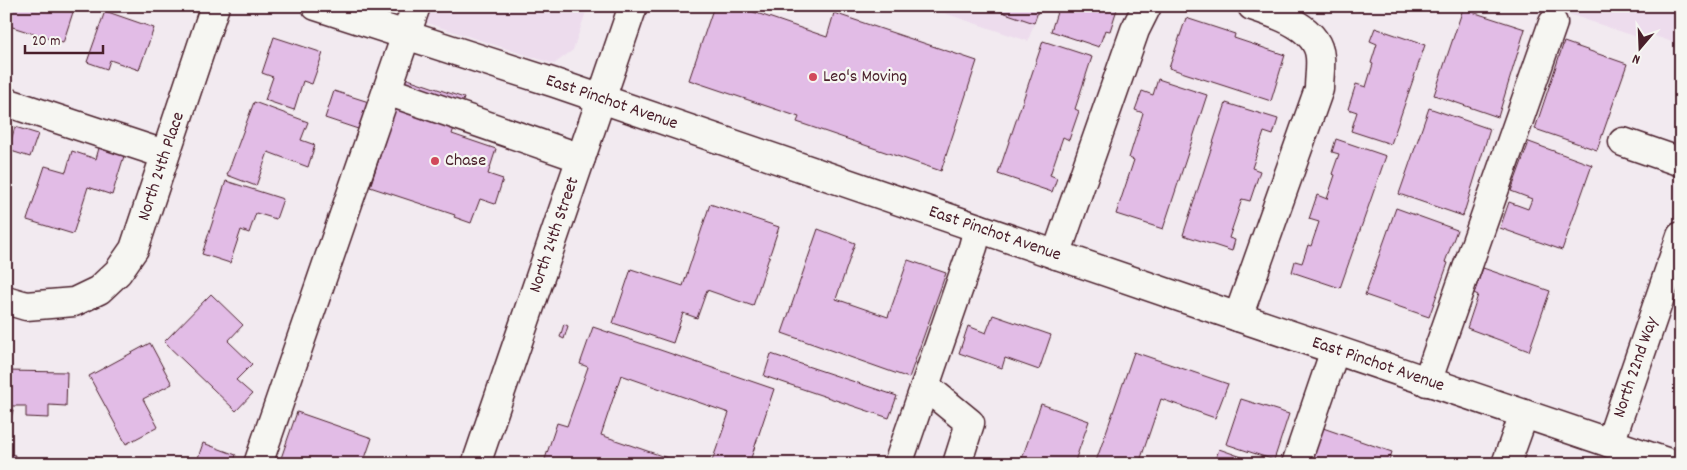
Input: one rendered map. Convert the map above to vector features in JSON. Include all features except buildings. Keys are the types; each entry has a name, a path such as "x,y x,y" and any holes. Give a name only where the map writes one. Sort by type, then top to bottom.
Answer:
{"street":[{"name":"North 24th Place","path":"6,300 26,306 74,302 99,290 118,272 134,249 164,154 215,6"},
{"name":"East Pinchot Avenue","path":"316,6 601,99 1238,318 1672,464"},
{"path":"258,464 416,6"},
{"name":"North 24th Street","path":"476,464 633,6"},
{"path":"1056,255 1135,30 1147,6"},
{"path":"1238,318 1318,89 1320,56 1313,37 1284,16 1252,6"},
{"path":"1428,382 1553,23"},
{"path":"387,91 580,158"},
{"path":"6,102 164,154"},
{"path":"1623,142 1681,162"},
{"path":"898,464 978,228"},
{"name":"North 22nd Way","path":"1610,443 1681,236"},
{"path":"1296,464 1335,350"},
{"path":"925,386 970,423 957,464"},
{"path":"1506,464 1524,414"}],"shaded area":[{"path":"422,6 588,6 573,50 554,64 417,20"},
{"path":"923,6 1040,6 1028,41"},
{"path":"1545,6 1681,6 1681,45 1649,34 1646,40"}],"place":[{"name":"Leo's Moving","path":"813,77"},
{"name":"Chase","path":"435,161"}]}
